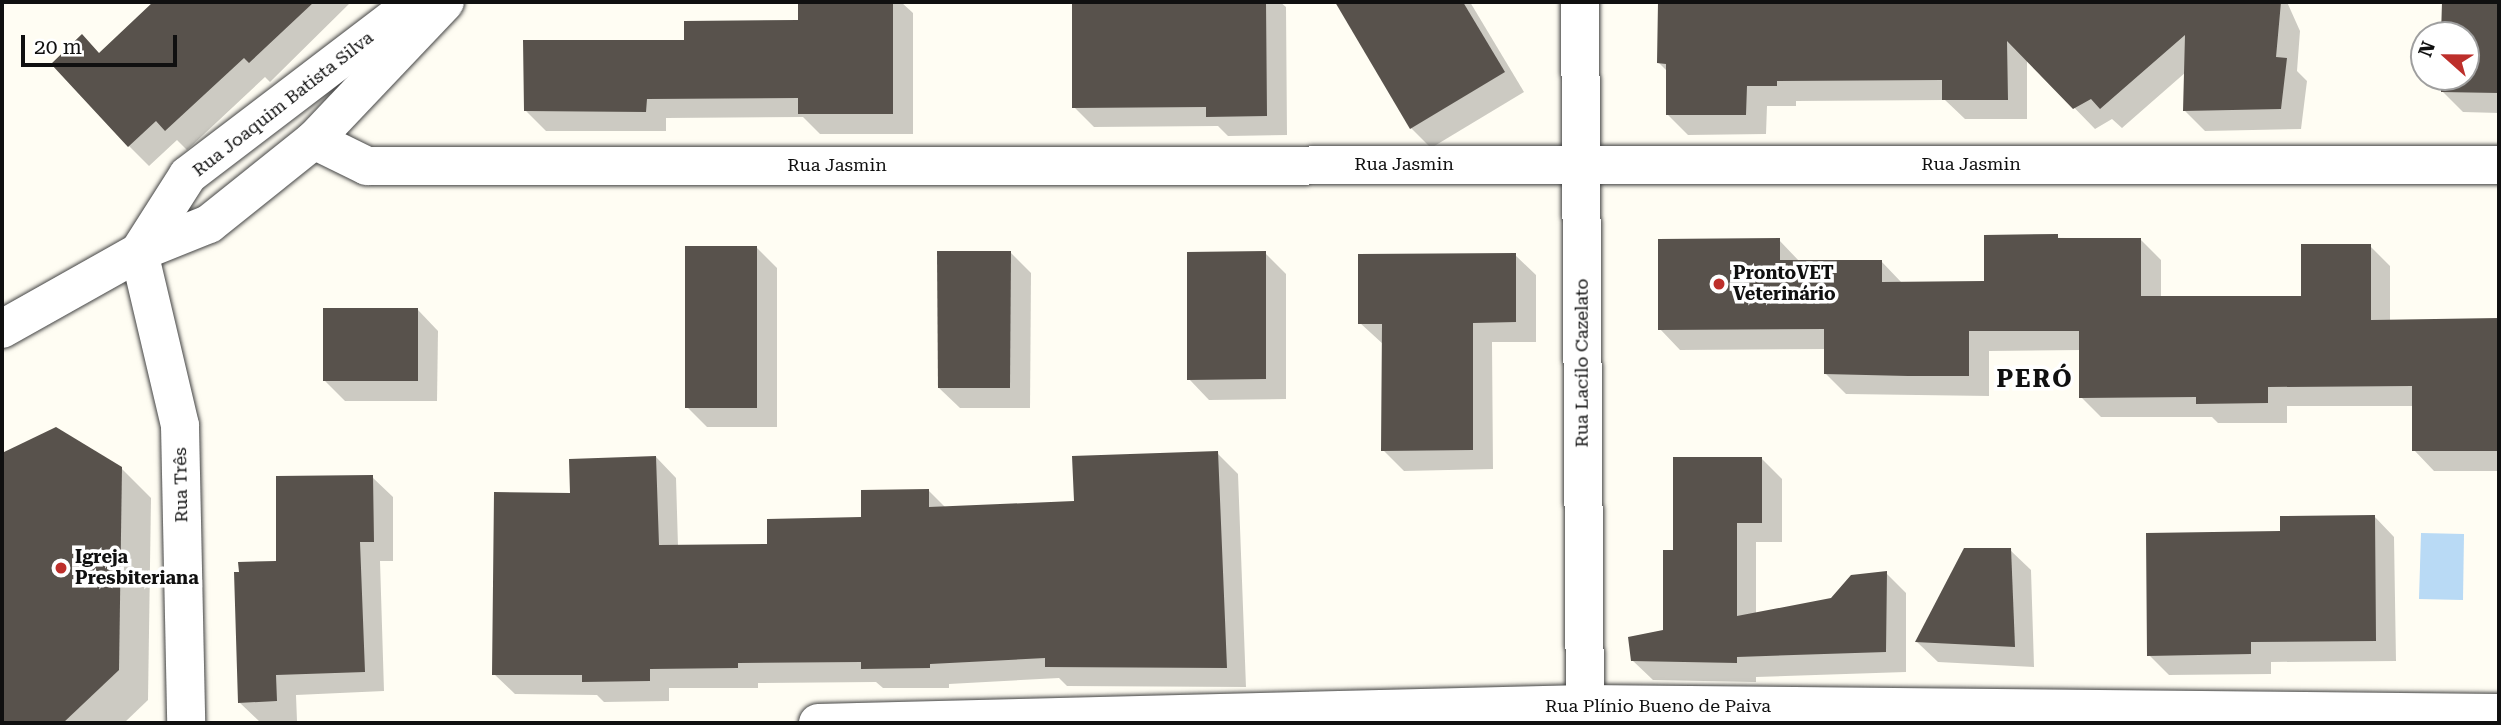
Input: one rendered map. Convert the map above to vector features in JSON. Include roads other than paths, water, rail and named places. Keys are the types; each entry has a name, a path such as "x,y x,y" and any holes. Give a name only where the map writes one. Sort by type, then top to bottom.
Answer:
{"street":[{"name":"Rua Joaquim Batista Silva","path":"139,252 188,175 415,2"},
{"name":"Rua Joaquim Batista Silva","path":"2,329 139,252 209,224 314,139 445,2"},
{"name":"Rua Lacílo Cazelato","path":"1580,2 1585,714"},
{"name":"Rua Jasmin","path":"314,139 368,166 2499,165"},
{"name":"Rua Três","path":"139,252 180,426 186,723"},
{"name":"Rua Plínio Bueno de Paiva","path":"818,723 1585,714 2499,713"}],"water":[{"path":"2421,533 2464,534 2463,600 2419,599"}],"place":[{"name":"ProntoVET Veterinário","path":"1719,284"},
{"name":"Igreja Presbiteriana","path":"61,568"}],"district":[{"name":"PERÓ","path":"2035,380"}]}
